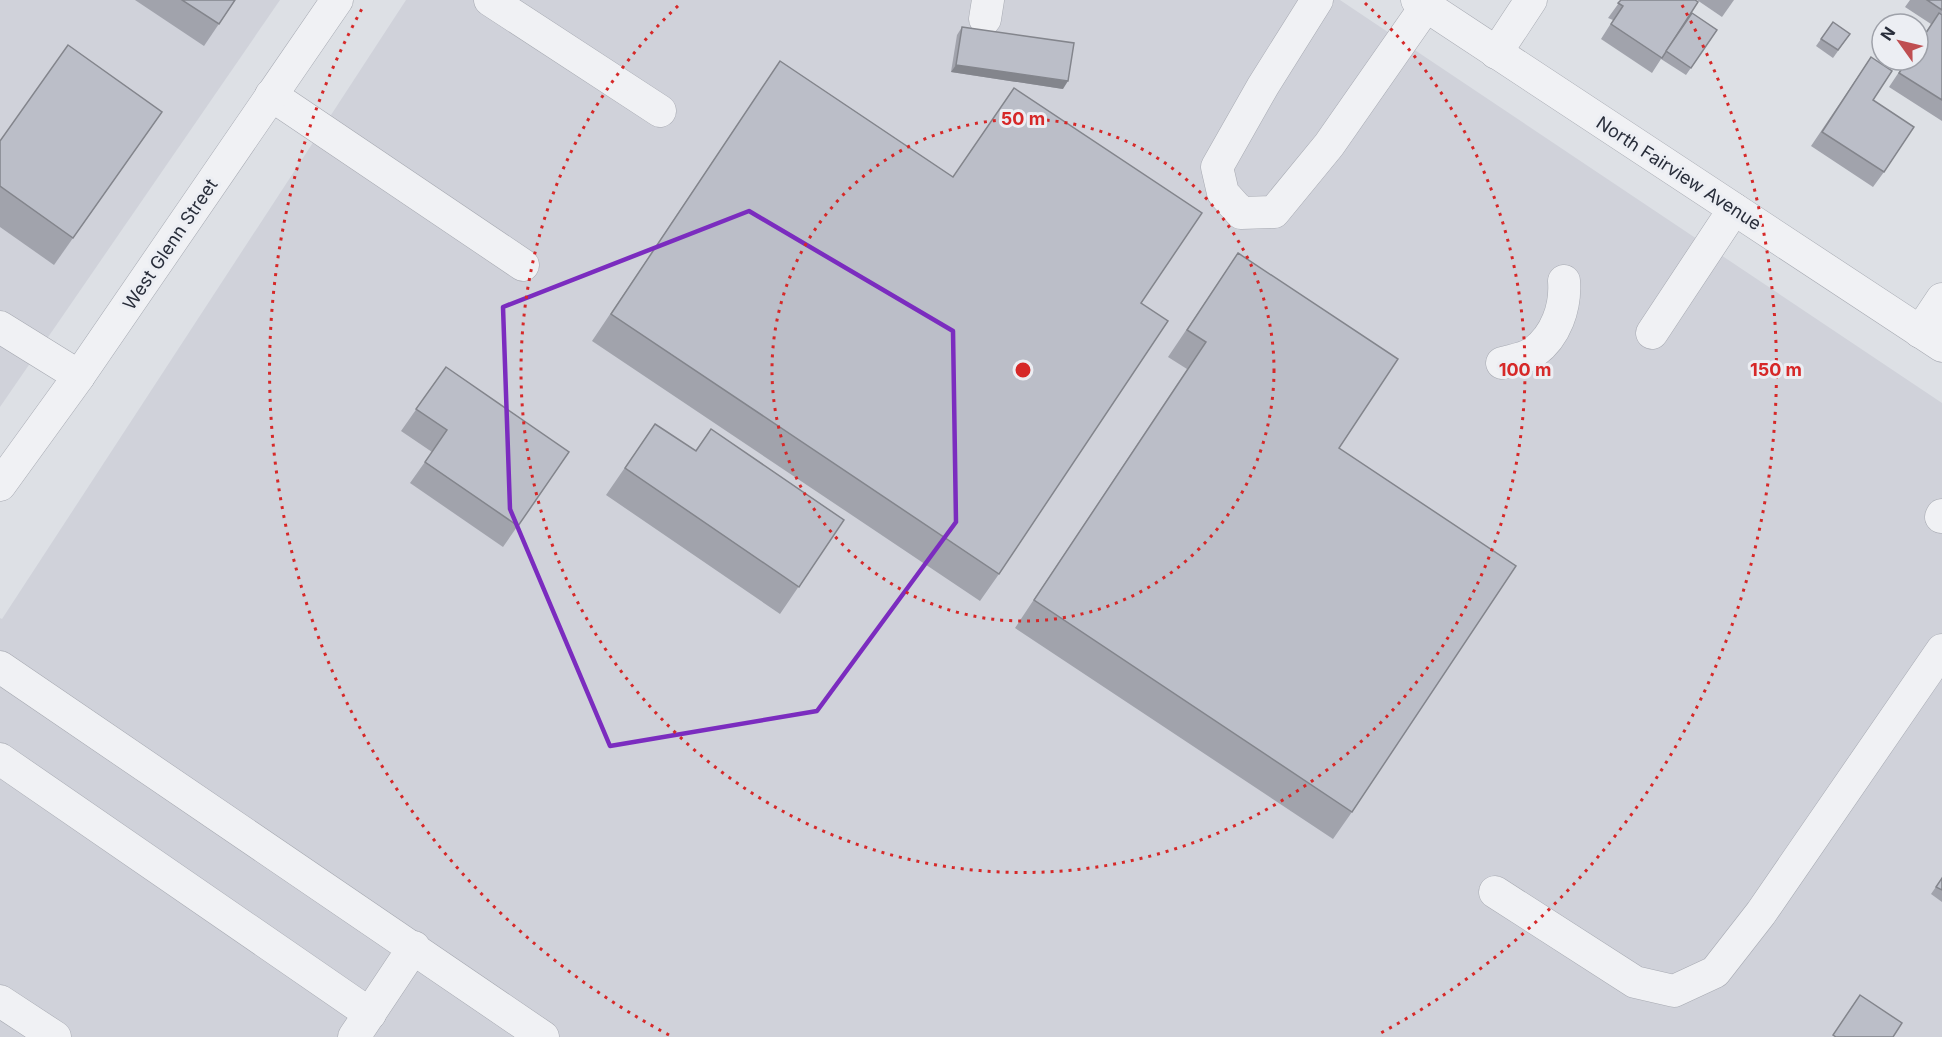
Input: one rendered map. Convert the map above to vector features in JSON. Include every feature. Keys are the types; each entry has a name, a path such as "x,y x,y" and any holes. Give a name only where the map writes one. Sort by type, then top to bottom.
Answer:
{"street":[{"name":"West Glenn Street","path":"0,485 79,376 337,0"},
{"path":"490,0 660,111"},
{"path":"1317,0 1263,86 1217,167 1223,193 1241,213 1274,212 1329,145 1421,3"},
{"path":"1496,53 1531,0"},
{"name":"North Fairview Avenue","path":"1421,3 1931,339"},
{"path":"271,94 523,265"},
{"path":"1652,333 1734,209"},
{"path":"1502,363 1533,352 1548,336 1560,319 1565,297 1564,281"},
{"path":"1931,339 1942,299"},
{"path":"0,327 79,376"},
{"path":"1495,892 1635,982 1674,991 1715,972 1761,913 1942,650"},
{"path":"0,667 543,1037"},
{"path":"0,759 362,1026 414,947"},
{"path":"0,1001 55,1037"}],"highlighted area":[{"path":"749,211 953,331 956,522 817,711 610,746 510,509 503,307"}],"shaded area":[{"path":"0,0 280,0 0,407"},
{"path":"406,0 1340,0 1942,403 1942,1037 0,1037 0,618 2,619"}],"building":[{"path":"182,0 235,0 219,24"},
{"path":"1621,0 1695,0 1698,2 1662,58 1611,24 1623,6 1618,3"},
{"path":"1927,0 1942,0 1942,10"},
{"path":"1692,13 1717,30 1691,68 1666,51"},
{"path":"1939,13 1942,15 1942,100 1899,73 1930,72 1930,27"},
{"path":"1833,22 1850,34 1838,50 1821,39"},
{"path":"962,27 1074,43 1068,81 956,65"},
{"path":"68,45 162,112 73,238 0,186 0,141"},
{"path":"1870,59 1870,72 1891,72 1873,100 1914,127 1884,172 1822,132"},
{"path":"780,61 953,177 1014,88 1202,213 1141,303 1168,321 999,574 611,314"},
{"path":"1238,253 1398,359 1339,448 1516,566 1352,812 1034,600 1206,342 1187,330"},
{"path":"446,367 569,452 518,526 425,462 447,430 416,409"},
{"path":"655,424 696,451 711,429 844,520 799,587 625,468"},
{"path":"1942,878 1942,890 1936,887"},
{"path":"1860,995 1902,1023 1893,1037 1836,1037 1833,1035"}]}
